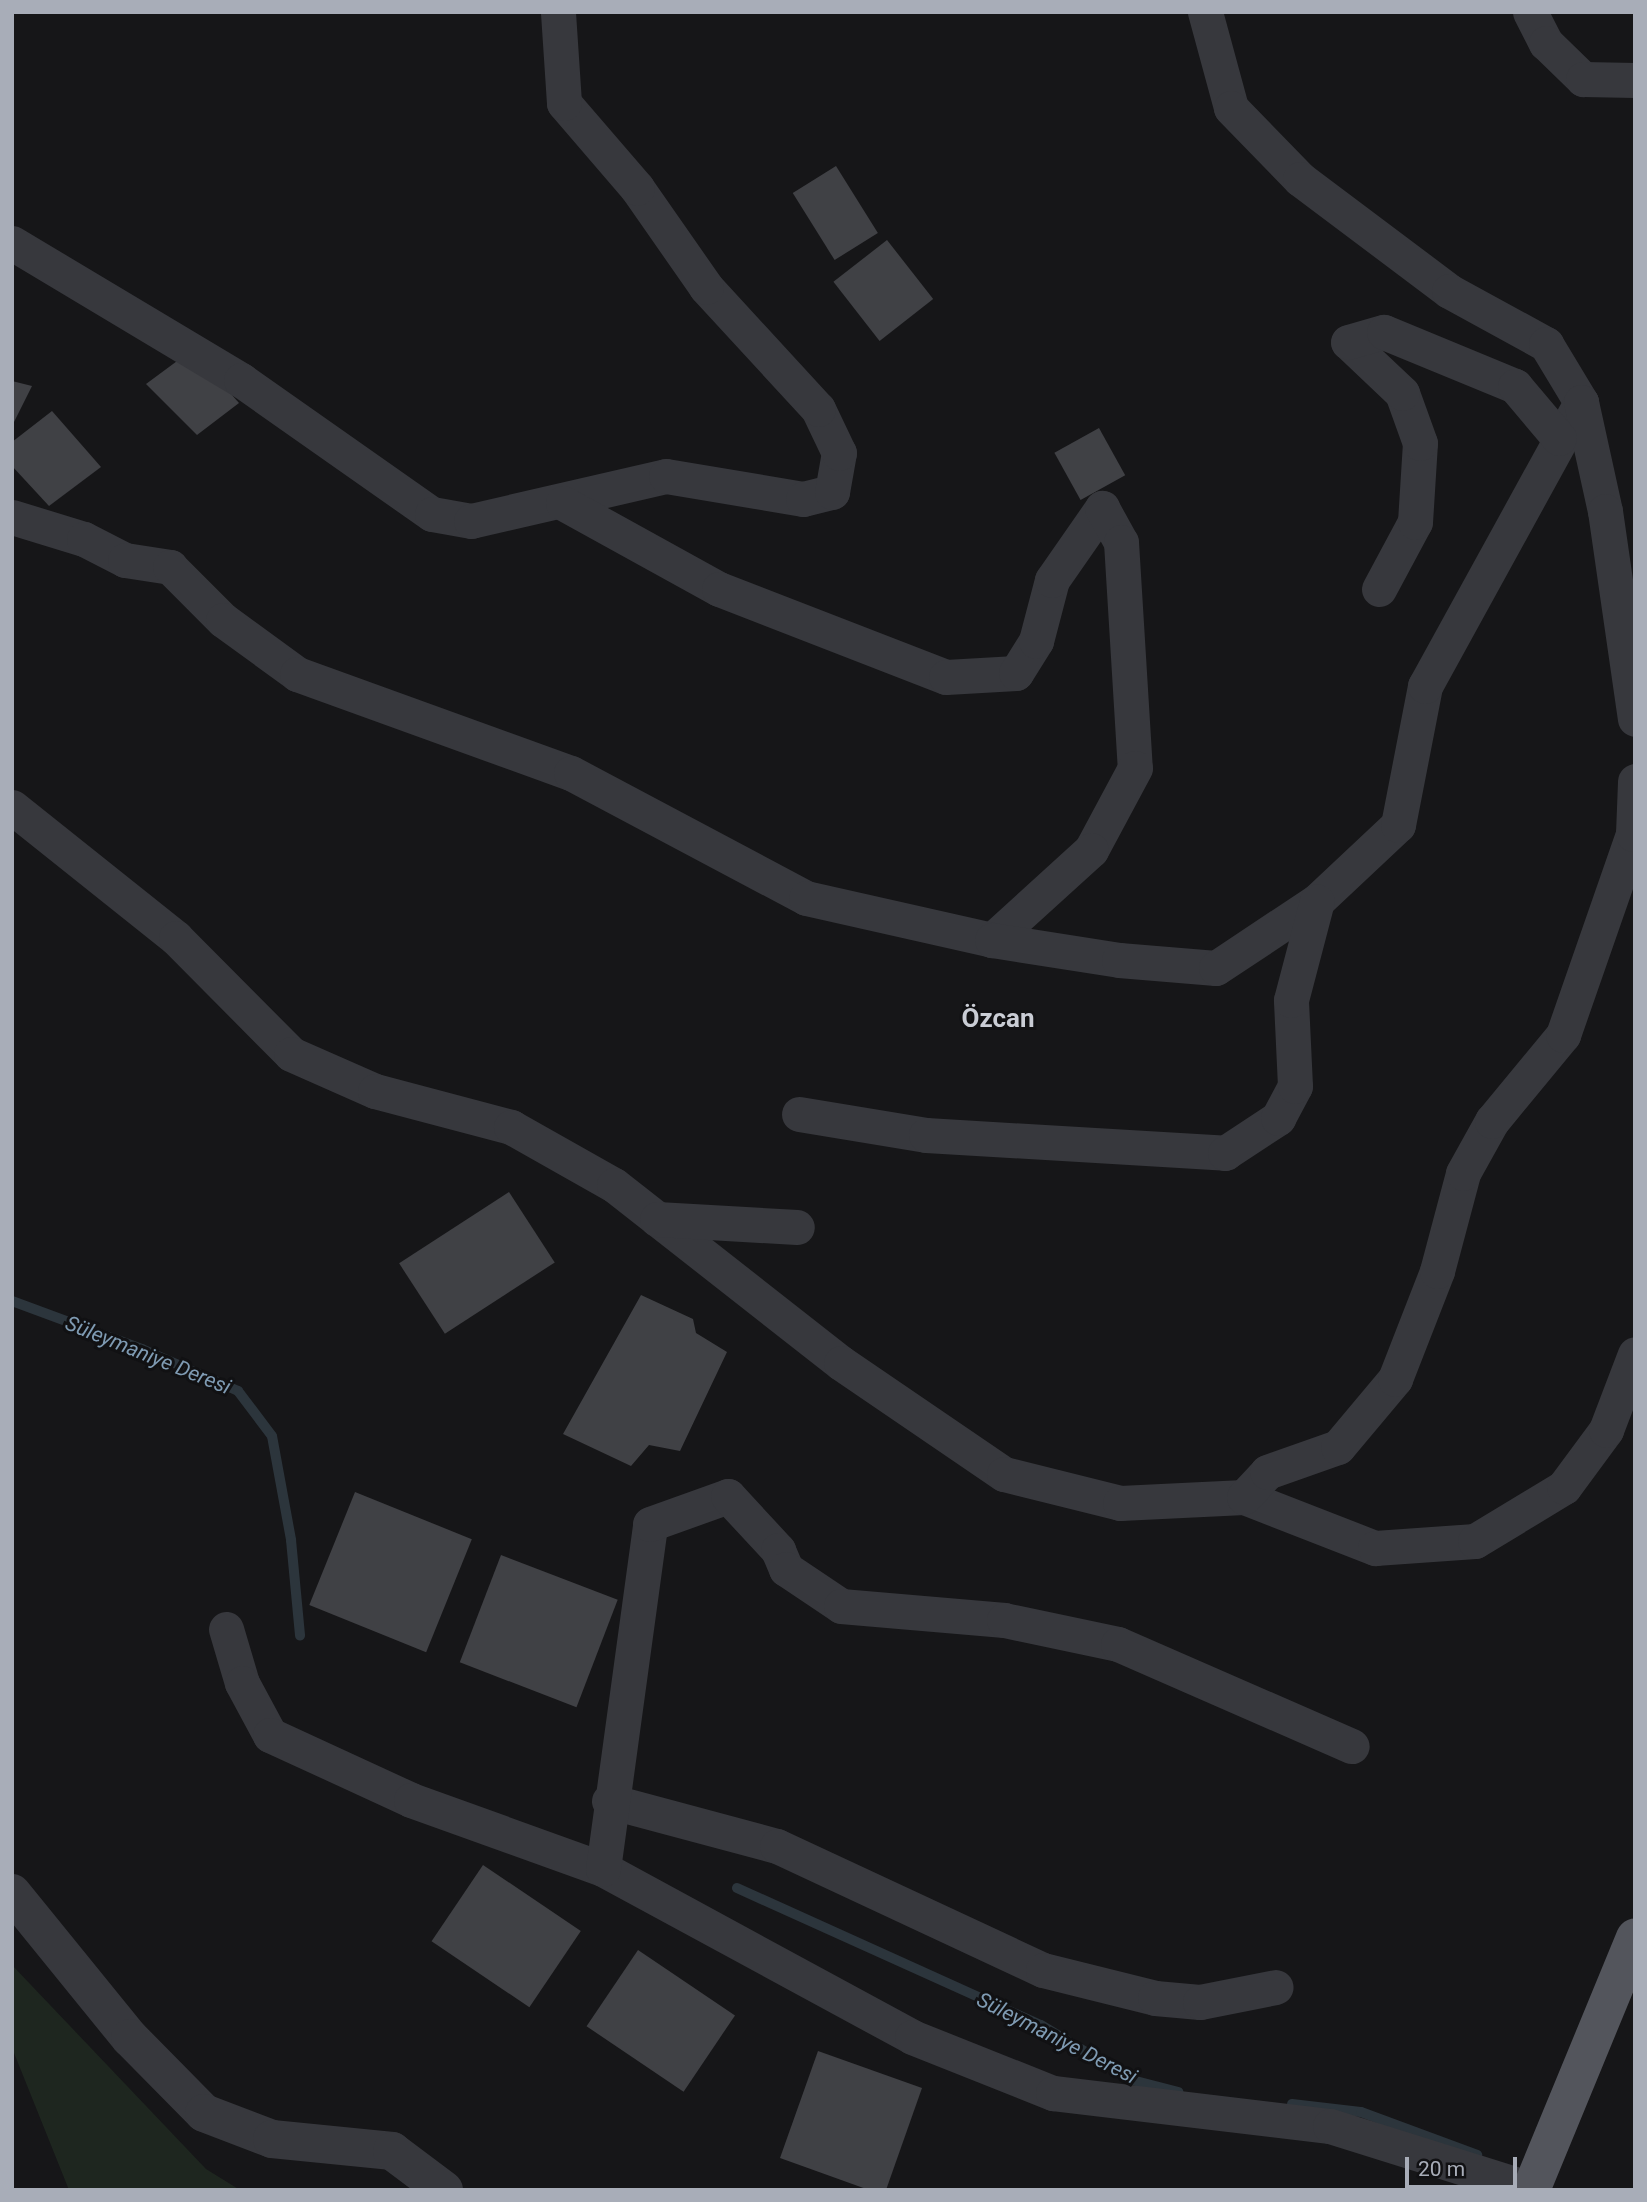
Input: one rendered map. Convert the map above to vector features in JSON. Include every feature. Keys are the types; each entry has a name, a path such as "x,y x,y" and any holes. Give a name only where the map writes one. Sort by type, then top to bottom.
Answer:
{"main road":[{"path":"1531,2190 1635,1937"}],"street":[{"path":"12,243 240,380 432,514 471,521 563,503 666,476 803,499 832,492 839,453 818,409 706,287 637,188 564,103 558,12"},
{"path":"1205,12 1231,108 1300,179 1449,291 1546,344 1581,402 1605,511 1635,719"},
{"path":"1530,12 1546,43 1583,79 1635,79"},
{"path":"1379,589 1415,523 1420,443 1402,393 1348,342 1384,332 1515,386 1559,438"},
{"path":"12,517 84,539 125,559 170,567 223,620 297,674 572,772 806,898 992,940 1119,960 1216,968 1317,901 1398,825 1425,686 1581,402"},
{"path":"563,503 719,589 946,677 1016,673 1036,641 1052,580 1102,508 1121,542 1135,768 1091,850 992,940"},
{"path":"1244,1497 1267,1472 1338,1447 1395,1379 1437,1271 1463,1173 1492,1121 1563,1035 1633,834 1635,781"},
{"path":"12,807 176,938 291,1054 375,1091 511,1127 614,1185 841,1363 1004,1474 1119,1503 1244,1497 1375,1548 1475,1541 1564,1487 1606,1430 1635,1354"},
{"path":"799,1114 926,1135 1224,1153 1278,1118 1295,1086 1291,1000 1317,901"},
{"path":"657,1219 797,1227"},
{"path":"603,1869 609,1801 650,1524 728,1496 778,1550 786,1569 841,1606 1004,1620 1118,1644 1352,1746"},
{"path":"226,1629 242,1683 270,1735 411,1800 603,1869 912,2037 1053,2093 1330,2126 1531,2190"},
{"path":"609,1801 776,1846 1043,1970 1155,1998 1200,2002 1276,1987"},
{"path":"12,1894 130,2038 204,2113 272,2139 392,2151 444,2190"}],"shaded area":[{"path":"12,1965 206,2169 240,2190 69,2190 12,2048"}],"building":[{"path":"836,166 878,233 835,260 793,193"},
{"path":"887,240 933,299 880,341 833,282"},
{"path":"192,350 239,403 197,435 146,384"},
{"path":"12,381 32,386 12,426"},
{"path":"52,411 101,467 49,506 12,466 12,442"},
{"path":"1099,428 1125,475 1081,500 1054,453"},
{"path":"509,1192 555,1262 445,1334 399,1263"},
{"path":"641,1295 693,1319 696,1333 727,1352 680,1451 649,1445 631,1466 563,1434"},
{"path":"355,1492 472,1539 426,1652 309,1605"},
{"path":"501,1555 618,1600 576,1707 460,1662"},
{"path":"483,1865 581,1931 529,2007 432,1941"},
{"path":"638,1950 735,2015 684,2092 587,2026"},
{"path":"818,2051 922,2088 886,2190 869,2190 780,2158"}],"waterway":[{"name":"Süleymaniye Deresi","path":"12,1301 142,1349 238,1391 272,1436 291,1540 300,1636"},
{"name":"Süleymaniye Deresi","path":"737,1888 1041,2025 1132,2080 1178,2092"},
{"name":"Süleymaniye Deresi","path":"1292,2104 1361,2112 1477,2155"}],"district":[{"name":"Özcan","path":"998,1019"}]}
